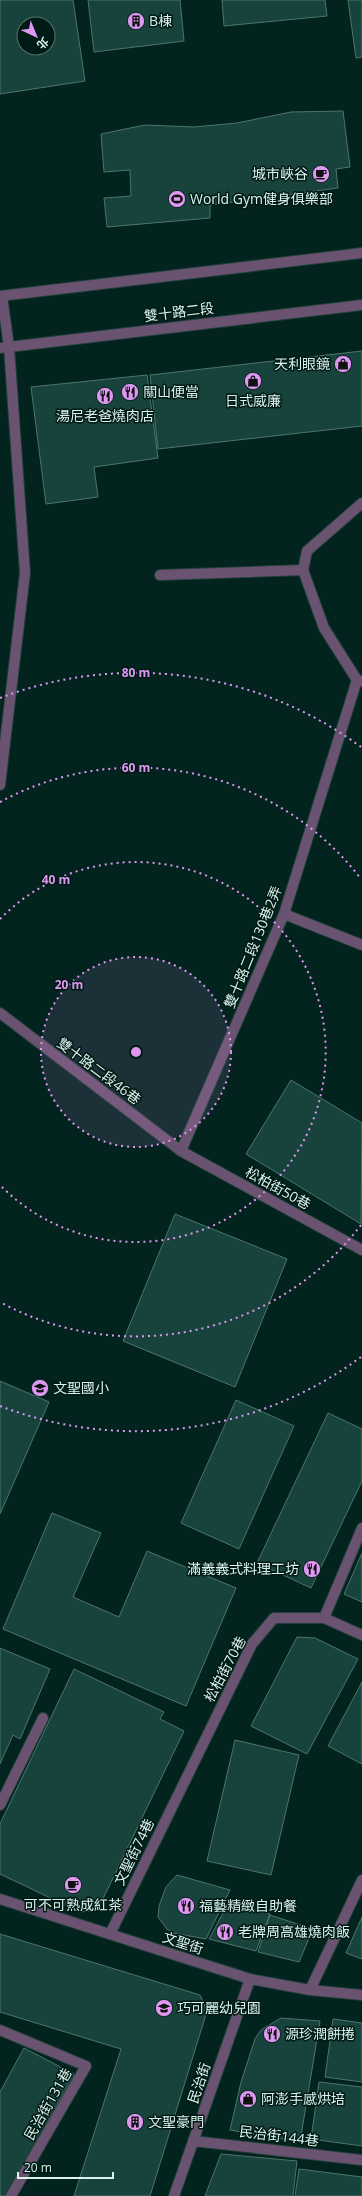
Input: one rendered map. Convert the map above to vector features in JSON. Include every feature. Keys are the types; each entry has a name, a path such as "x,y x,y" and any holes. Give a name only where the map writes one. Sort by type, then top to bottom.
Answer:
{"street":[{"path":"0,785 25,573 1,296 362,253"},
{"name":"雙十路二段","path":"5,348 362,305"},
{"path":"360,681 324,628 303,570 307,551 362,503"},
{"path":"160,575 303,570"},
{"name":"雙十路二段130巷2弄","path":"181,1151 284,914 360,681"},
{"path":"284,914 362,945"},
{"name":"雙十路二段46巷","path":"0,1013 181,1151"},
{"name":"松柏街50巷","path":"181,1151 362,1250"},
{"path":"324,1618 362,1528"},
{"name":"松柏街70巷","path":"184,1781 252,1644 274,1618 324,1618 362,1635"},
{"path":"0,1805 43,1718"},
{"name":"文聖街74巷","path":"110,1934 184,1781"},
{"path":"310,1990 362,1880"},
{"name":"文聖街","path":"0,1899 250,1979 310,1990 362,1995"},
{"name":"民治街","path":"174,2196 250,1979"},
{"name":"民治街131巷","path":"0,2030 86,2066 11,2196"},
{"name":"民治街144巷","path":"193,2141 362,2160"}],"building":[{"path":"0,0 73,0 85,81 0,94"},
{"name":"B棟","path":"88,0 180,0 184,41 94,52"},
{"path":"222,0 325,0 327,16 224,26"},
{"path":"348,0 362,0 362,57 356,58"},
{"path":"343,111 350,167 336,169 338,188 210,205 210,218 107,227 104,198 131,196 130,170 104,172 101,134 145,125 194,127 237,123 291,112"},
{"path":"362,351 362,426 158,449 150,375"},
{"path":"147,375 158,458 94,467 98,497 46,504 31,387"},
{"path":"291,1080 362,1123 361,1224 246,1154"},
{"path":"175,1214 287,1259 235,1387 123,1341"},
{"path":"0,1381 49,1402 0,1514"},
{"path":"236,1400 294,1426 239,1549 181,1523"},
{"path":"328,1413 362,1429 362,1481 311,1588 257,1563"},
{"path":"52,1513 101,1533 73,1597 119,1617 147,1551 236,1588 186,1706 3,1629"},
{"path":"362,1553 362,1602 344,1594"},
{"path":"297,1637 315,1638 358,1659 307,1754 251,1726"},
{"path":"0,1648 50,1669 20,1739 13,1735 0,1764"},
{"path":"74,1669 164,1712 160,1719 184,1731 99,1907 91,1911 80,1912 0,1874 0,1824"},
{"path":"362,1682 362,1764 328,1746"},
{"path":"235,1740 299,1755 271,1875 207,1861"},
{"path":"177,1875 230,1890 206,1939 173,1933 167,1929 158,1917 159,1906 166,1887"},
{"path":"229,1902 270,1914 256,1951 209,1939"},
{"path":"270,1915 313,1929 299,1962 258,1952"},
{"path":"362,1917 362,1959 346,1953"},
{"name":"文聖豪門","path":"0,1934 200,1995 207,2011 150,2196 74,2196 121,2049 0,2012"},
{"path":"281,2018 320,2021 300,2142 230,2130 241,2082 255,2039 261,2030"},
{"path":"333,2019 362,2023 362,2082 325,2077"},
{"path":"24,2048 74,2074 6,2196 0,2196 0,2092"},
{"path":"319,2082 362,2087 362,2146 311,2139"},
{"path":"221,2154 297,2161 293,2196 205,2196"},
{"path":"299,2169 362,2177 362,2196 295,2196"}],"place":[{"name":"B棟","path":"136,21"},
{"name":"城市峽谷","path":"321,174"},
{"name":"World Gym健身俱樂部","path":"177,199"},
{"name":"天利眼鏡","path":"343,364"},
{"name":"日式威廉","path":"253,381"},
{"name":"關山便當","path":"130,392"},
{"name":"湯尼老爸燒肉店","path":"105,396"},
{"name":"文聖國小","path":"40,1388"},
{"name":"滿義義式料理工坊","path":"312,1569"},
{"name":"可不可熟成紅茶","path":"73,1885"},
{"name":"福藝精緻自助餐","path":"186,1906"},
{"name":"老牌周高雄燒肉飯","path":"225,1932"},
{"name":"巧可麗幼兒園","path":"164,2008"},
{"name":"源珍潤餅捲","path":"272,2034"},
{"name":"阿澎手感烘培","path":"248,2099"},
{"name":"文聖豪門","path":"135,2122"}]}
